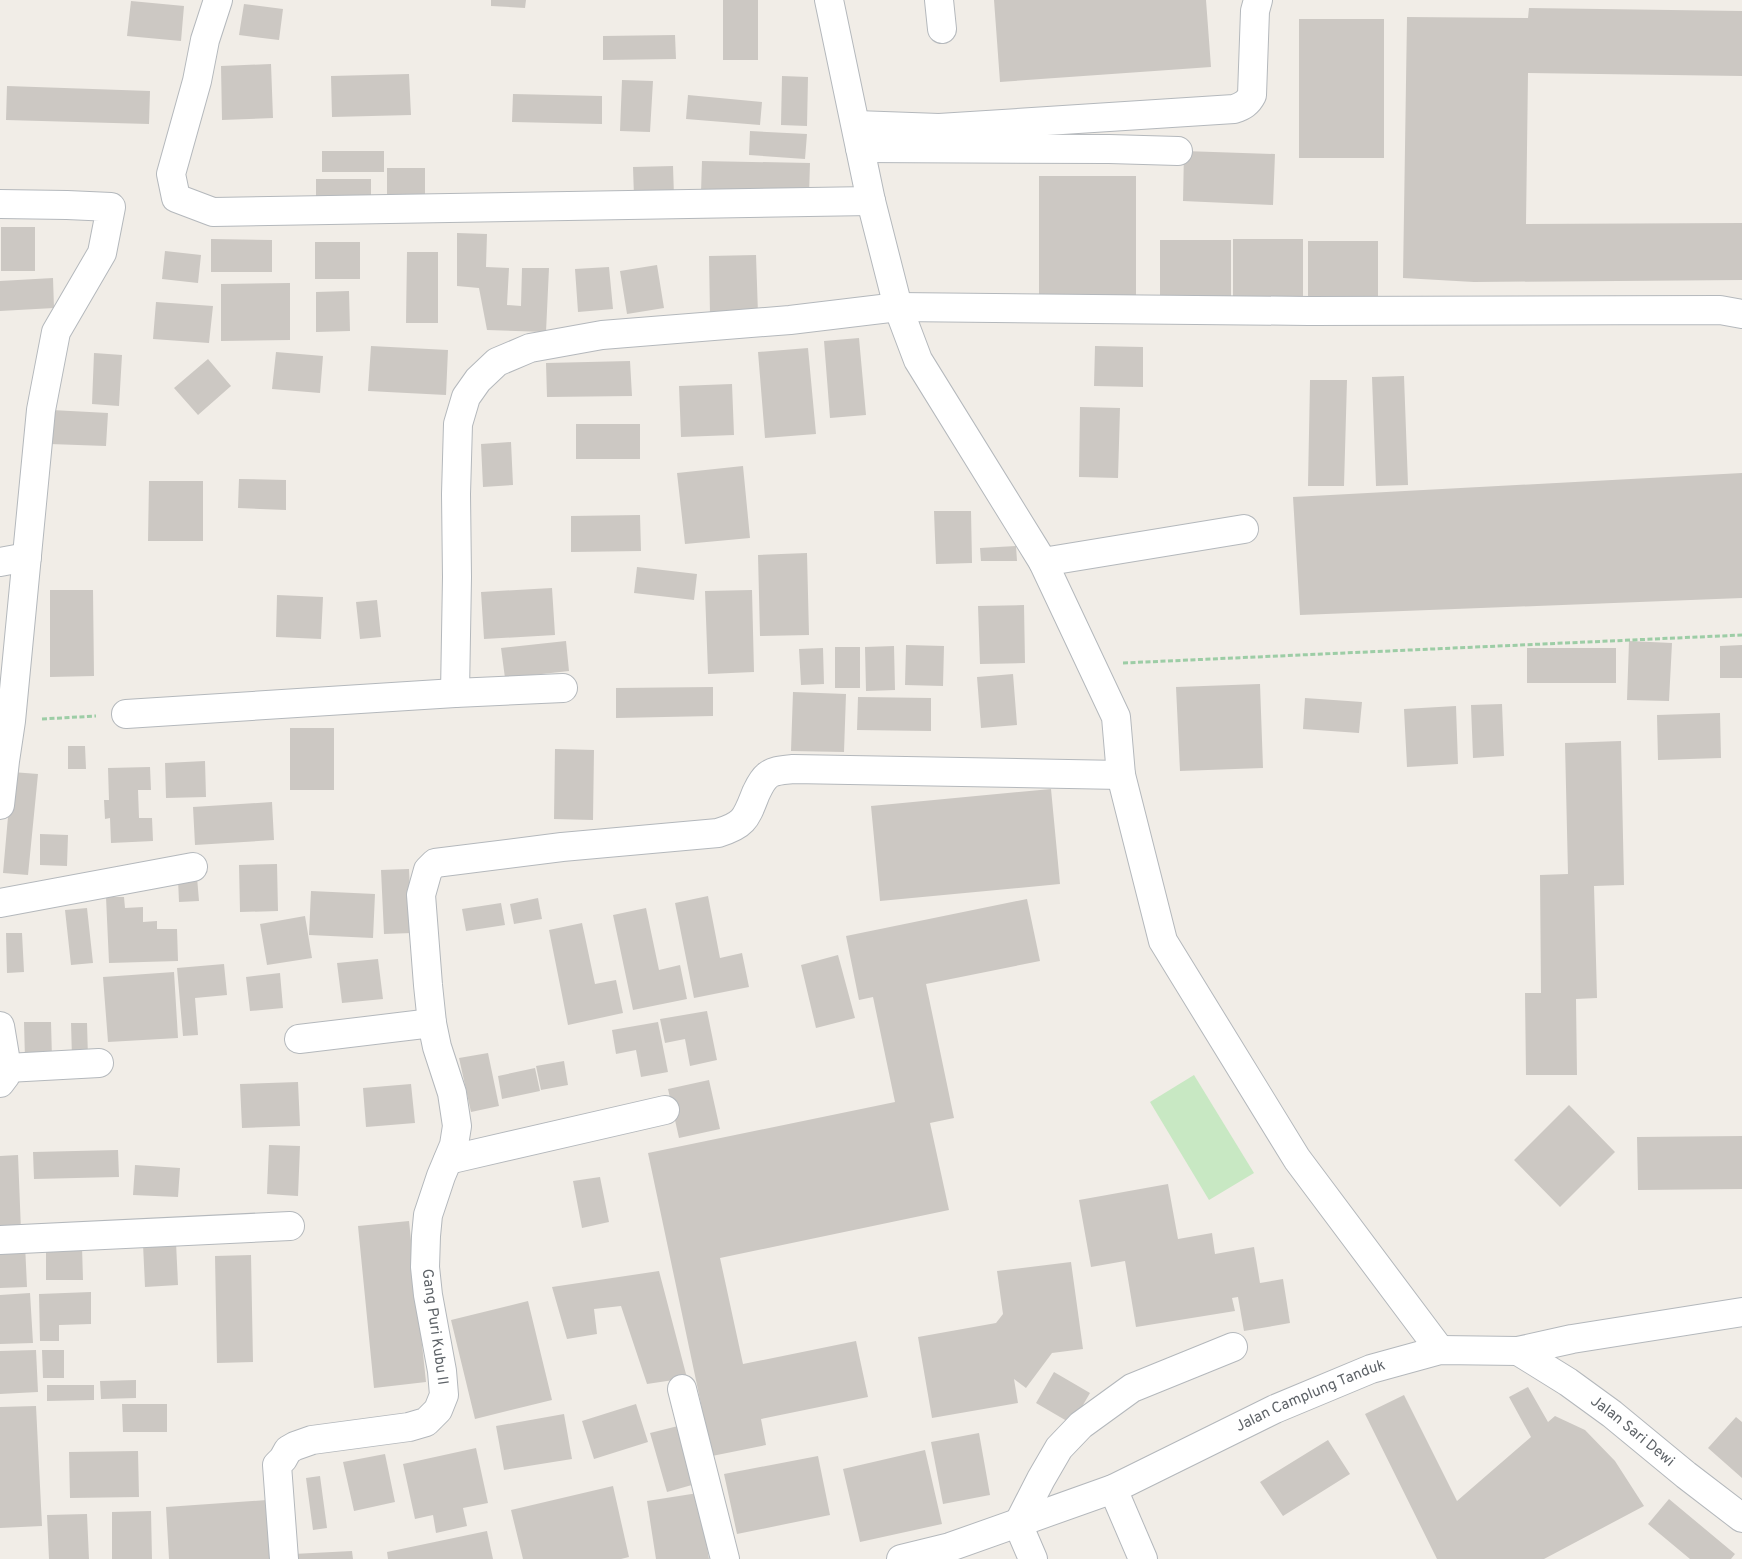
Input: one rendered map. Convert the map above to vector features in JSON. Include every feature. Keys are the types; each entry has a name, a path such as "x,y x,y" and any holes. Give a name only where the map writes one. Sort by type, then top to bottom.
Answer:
{"street":[{"path":"218,0 205,40 197,81 171,174 176,198 213,212 872,201"},
{"path":"829,0 872,201 898,307 918,360 1043,562 1116,717 1121,775 1163,941 1297,1159 1440,1350"},
{"path":"939,0 942,29"},
{"path":"858,136 939,128 1242,106 1249,102 1252,95 1255,11 1258,0"},
{"path":"858,136 1178,151"},
{"path":"0,204 67,204 111,207 102,253 56,332 41,410 11,721 2,762 0,805"},
{"path":"455,693 458,424 466,397 478,380 497,362 530,348 602,335 790,320 898,307 1309,311 1720,310 1742,314"},
{"path":"1043,562 1244,529"},
{"path":"0,562 27,557"},
{"path":"126,714 563,688"},
{"path":"299,1039 432,1024 422,895 428,870 435,863 562,847 718,833 733,829 741,822 767,776 775,772 793,769 1121,775"},
{"path":"0,903 193,867"},
{"name":"Gang Puri Kubu II","path":"284,1559 277,1465 288,1450 312,1440 409,1427 426,1422 438,1410 444,1395 442,1371 428,1295 425,1267 428,1214 454,1145 457,1126 452,1093 437,1047 432,1024"},
{"path":"0,1026 3,1075 99,1062"},
{"path":"448,1160 665,1110"},
{"path":"0,1240 290,1226"},
{"name":"Jalan Camplung Tanduk","path":"901,1559 950,1548 1113,1489 1275,1409 1371,1369 1440,1350 1518,1351 1572,1339 1742,1312"},
{"path":"1033,1559 1018,1524 1040,1479 1059,1448 1081,1424 1132,1388 1233,1348"},
{"name":"Jalan Sari Dewi","path":"1518,1351 1568,1382 1612,1414 1742,1518"},
{"path":"682,1389 725,1559"},
{"path":"1113,1489 1143,1559"}],"path":[{"path":"1092,665 1742,634"},
{"path":"11,721 126,714"}],"green space":[{"path":"1194,1075 1254,1173 1209,1200 1150,1102"}],"building":[{"path":"491,0 526,0 525,8 491,6"},
{"path":"723,0 758,0 758,60 723,60"},
{"path":"994,0 1206,0 1211,67 1000,82"},
{"path":"131,1 184,6 181,41 127,36"},
{"path":"244,4 283,9 279,40 239,35"},
{"path":"1529,8 1742,11 1742,76 1528,73 1526,224 1742,223 1742,280 1474,282 1403,278 1407,17 1528,18"},
{"path":"1299,19 1384,19 1384,158 1299,158"},
{"path":"675,35 676,59 603,60 603,36"},
{"path":"271,64 273,118 222,120 221,66"},
{"path":"409,74 411,115 332,117 331,76"},
{"path":"782,76 808,77 807,126 781,125"},
{"path":"622,80 653,81 650,132 620,131"},
{"path":"7,86 150,91 149,124 6,120"},
{"path":"513,94 602,96 602,124 512,122"},
{"path":"688,95 762,102 760,125 686,119"},
{"path":"750,131 807,134 805,159 749,155"},
{"path":"322,151 384,151 384,172 322,172"},
{"path":"1184,151 1275,154 1273,205 1183,201"},
{"path":"702,161 810,163 809,195 701,193"},
{"path":"673,166 674,196 634,197 633,167"},
{"path":"387,168 425,168 425,199 387,199"},
{"path":"1039,176 1136,176 1136,299 1039,299"},
{"path":"316,179 371,179 371,204 316,204"},
{"path":"1,227 35,227 35,271 1,271"},
{"path":"457,233 487,234 486,267 509,268 507,305 521,306 522,268 549,268 546,332 487,330 479,288 457,286"},
{"path":"211,239 272,240 272,272 211,272"},
{"path":"1233,239 1303,239 1303,298 1233,298"},
{"path":"1160,240 1231,240 1231,299 1160,298"},
{"path":"1308,241 1378,241 1378,301 1308,301"},
{"path":"315,242 360,242 360,279 315,279"},
{"path":"165,251 201,255 198,283 162,279"},
{"path":"407,252 438,252 438,323 406,323"},
{"path":"756,255 758,314 710,315 709,256"},
{"path":"657,265 664,308 627,314 620,271"},
{"path":"609,267 613,309 578,312 575,269"},
{"path":"53,278 54,308 0,311 0,281"},
{"path":"290,283 290,340 221,341 221,284"},
{"path":"349,291 350,331 316,332 316,292"},
{"path":"156,302 213,306 209,343 153,339"},
{"path":"859,338 866,415 830,418 824,341"},
{"path":"371,346 448,350 446,395 368,391"},
{"path":"1095,346 1143,347 1143,387 1094,386"},
{"path":"808,348 816,434 765,438 758,352"},
{"path":"276,352 323,356 320,393 272,389"},
{"path":"94,353 122,355 119,406 92,404"},
{"path":"208,359 231,386 198,415 174,388"},
{"path":"630,361 632,396 547,397 546,363"},
{"path":"1404,376 1408,485 1376,486 1372,377"},
{"path":"1310,380 1347,380 1344,486 1308,486"},
{"path":"732,384 734,435 681,437 679,386"},
{"path":"1080,407 1120,408 1118,478 1079,477"},
{"path":"52,410 108,413 106,446 50,444"},
{"path":"576,424 640,424 640,459 576,459"},
{"path":"511,442 513,485 483,487 481,444"},
{"path":"743,466 750,538 685,544 677,473"},
{"path":"1742,473 1742,598 1300,615 1293,497"},
{"path":"239,479 286,480 286,510 238,508"},
{"path":"149,481 203,481 203,541 148,541"},
{"path":"934,511 971,511 972,563 936,564"},
{"path":"640,515 641,551 571,552 571,516"},
{"path":"1016,546 1017,561 981,561 980,548"},
{"path":"807,553 809,635 760,636 758,555"},
{"path":"637,567 697,574 694,600 634,593"},
{"path":"552,588 555,635 484,639 481,592"},
{"path":"50,590 93,590 94,676 50,677"},
{"path":"752,590 754,672 708,674 705,591"},
{"path":"277,595 323,597 321,639 276,637"},
{"path":"377,600 381,637 360,639 356,602"},
{"path":"1024,605 1025,663 980,664 978,606"},
{"path":"566,641 569,671 505,678 501,648"},
{"path":"1629,641 1672,643 1669,701 1627,700"},
{"path":"906,645 944,646 943,686 905,685"},
{"path":"1742,645 1742,678 1720,678 1720,646"},
{"path":"894,646 895,690 866,691 865,647"},
{"path":"835,647 860,647 860,688 835,688"},
{"path":"823,648 824,684 801,685 799,649"},
{"path":"1527,648 1616,648 1616,683 1527,683"},
{"path":"1013,674 1017,725 981,728 977,677"},
{"path":"1260,684 1263,768 1180,771 1176,687"},
{"path":"713,687 713,716 616,718 616,688"},
{"path":"793,692 846,694 844,752 791,751"},
{"path":"858,697 931,698 931,731 857,730"},
{"path":"1305,698 1362,702 1359,733 1303,729"},
{"path":"1502,704 1504,756 1473,758 1471,705"},
{"path":"1456,706 1458,764 1407,767 1404,709"},
{"path":"1720,713 1721,758 1658,760 1657,715"},
{"path":"290,728 334,728 334,790 290,790"},
{"path":"1621,741 1624,885 1594,886 1597,998 1576,999 1577,1075 1526,1075 1525,993 1541,993 1540,875 1568,874 1565,743"},
{"path":"68,746 85,746 86,769 68,769"},
{"path":"555,749 594,750 593,820 554,819"},
{"path":"205,761 206,797 166,798 165,763"},
{"path":"150,767 151,790 138,790 139,818 152,818 153,841 111,843 110,818 105,819 104,800 109,800 108,768"},
{"path":"12,772 38,774 28,875 3,873"},
{"path":"1051,789 1060,884 880,901 871,806"},
{"path":"272,802 274,840 195,845 193,807"},
{"path":"40,834 68,835 67,866 40,865"},
{"path":"277,864 278,911 240,912 239,865"},
{"path":"409,869 412,933 384,934 381,870"},
{"path":"197,877 199,901 179,902 178,879"},
{"path":"311,891 375,894 373,938 309,935"},
{"path":"708,896 720,958 742,953 749,987 694,998 675,903"},
{"path":"106,897 124,897 125,908 143,907 143,922 157,921 157,929 177,929 178,961 109,963"},
{"path":"538,898 542,919 514,924 510,904"},
{"path":"1027,899 1040,961 926,984 954,1118 930,1123 949,1210 720,1258 743,1364 856,1341 868,1397 761,1419 766,1445 712,1456 648,1153 895,1102 873,997 859,1000 846,936"},
{"path":"501,903 505,925 466,931 462,909"},
{"path":"87,908 93,963 71,965 65,910"},
{"path":"646,908 659,970 680,965 687,999 633,1010 613,915"},
{"path":"305,916 312,958 267,965 260,924"},
{"path":"582,923 595,984 616,980 623,1013 568,1025 549,930"},
{"path":"6,933 22,933 24,972 7,973"},
{"path":"838,955 855,1018 816,1028 801,965"},
{"path":"378,959 383,999 342,1003 337,963"},
{"path":"224,964 227,995 195,998 198,1035 183,1036 177,968"},
{"path":"174,972 178,1038 108,1042 103,977"},
{"path":"280,973 283,1008 250,1011 246,977"},
{"path":"707,1011 717,1060 690,1066 685,1039 665,1043 660,1019"},
{"path":"24,1022 51,1022 52,1059 25,1059"},
{"path":"658,1022 668,1072 641,1077 636,1050 616,1054 612,1030"},
{"path":"71,1023 87,1023 88,1058 72,1058"},
{"path":"488,1053 499,1106 471,1112 459,1058"},
{"path":"564,1061 568,1085 541,1090 536,1066"},
{"path":"535,1068 540,1091 502,1099 498,1076"},
{"path":"709,1080 720,1129 679,1138 668,1089"},
{"path":"298,1082 300,1126 242,1128 240,1084"},
{"path":"411,1084 415,1123 366,1127 363,1088"},
{"path":"1569,1105 1615,1152 1560,1207 1514,1160"},
{"path":"1742,1136 1742,1189 1638,1190 1637,1137"},
{"path":"269,1145 300,1146 298,1196 267,1194"},
{"path":"118,1150 119,1177 34,1179 33,1152"},
{"path":"18,1155 21,1231 0,1232 0,1156"},
{"path":"135,1165 180,1168 178,1197 133,1195"},
{"path":"600,1177 609,1222 582,1228 573,1181"},
{"path":"1168,1184 1178,1239 1212,1233 1215,1254 1254,1247 1260,1283 1283,1279 1290,1323 1244,1331 1238,1297 1232,1298 1235,1311 1136,1327 1125,1261 1091,1267 1079,1200"},
{"path":"409,1221 426,1382 374,1388 358,1226"},
{"path":"176,1242 178,1285 145,1287 143,1244"},
{"path":"25,1244 27,1287 0,1288 0,1245"},
{"path":"82,1246 83,1280 46,1280 46,1247"},
{"path":"251,1255 253,1362 217,1363 215,1256"},
{"path":"1071,1262 1083,1349 1052,1353 1026,1388 1014,1379 1018,1403 932,1418 918,1337 996,1323 1003,1314 997,1271"},
{"path":"659,1271 687,1378 647,1384 621,1306 594,1309 597,1334 567,1339 552,1287"},
{"path":"91,1292 91,1324 59,1325 59,1341 40,1341 39,1294"},
{"path":"30,1293 33,1343 0,1344 0,1295"},
{"path":"528,1301 552,1400 475,1419 451,1320"},
{"path":"36,1350 38,1392 0,1394 0,1351"},
{"path":"42,1350 64,1350 64,1378 43,1378"},
{"path":"1054,1372 1090,1393 1072,1424 1036,1403"},
{"path":"136,1380 136,1398 101,1399 100,1381"},
{"path":"47,1385 94,1385 94,1400 47,1401"},
{"path":"1528,1387 1548,1422 1555,1416 1585,1430 1615,1461 1644,1506 1544,1559 1437,1559 1365,1414 1404,1395 1457,1501 1531,1437 1509,1397"},
{"path":"122,1404 167,1404 167,1432 123,1432"},
{"path":"636,1404 648,1442 594,1459 582,1421"},
{"path":"36,1406 42,1526 0,1528 0,1407"},
{"path":"564,1414 572,1459 504,1470 496,1426"},
{"path":"1736,1417 1742,1422 1742,1478 1708,1448"},
{"path":"682,1425 699,1483 667,1492 650,1433"},
{"path":"979,1433 990,1495 943,1504 931,1442"},
{"path":"1328,1440 1350,1474 1283,1516 1260,1482"},
{"path":"476,1448 488,1503 463,1508 467,1526 436,1533 433,1515 415,1519 403,1464"},
{"path":"925,1450 942,1524 860,1542 843,1469"},
{"path":"138,1451 139,1497 70,1498 69,1452"},
{"path":"385,1454 395,1502 354,1511 343,1462"},
{"path":"818,1456 830,1515 737,1534 724,1474"},
{"path":"320,1476 327,1528 313,1530 306,1478"},
{"path":"613,1486 629,1557 621,1559 523,1559 511,1510"},
{"path":"698,1493 709,1559 656,1559 647,1501"},
{"path":"1669,1499 1735,1554 1731,1559 1690,1559 1648,1524"},
{"path":"267,1500 271,1559 169,1559 166,1507"},
{"path":"151,1511 152,1559 112,1559 112,1512"},
{"path":"87,1514 89,1559 49,1559 47,1515"},
{"path":"487,1531 493,1559 388,1559 387,1552"},
{"path":"352,1551 353,1559 294,1559 293,1554"}]}
